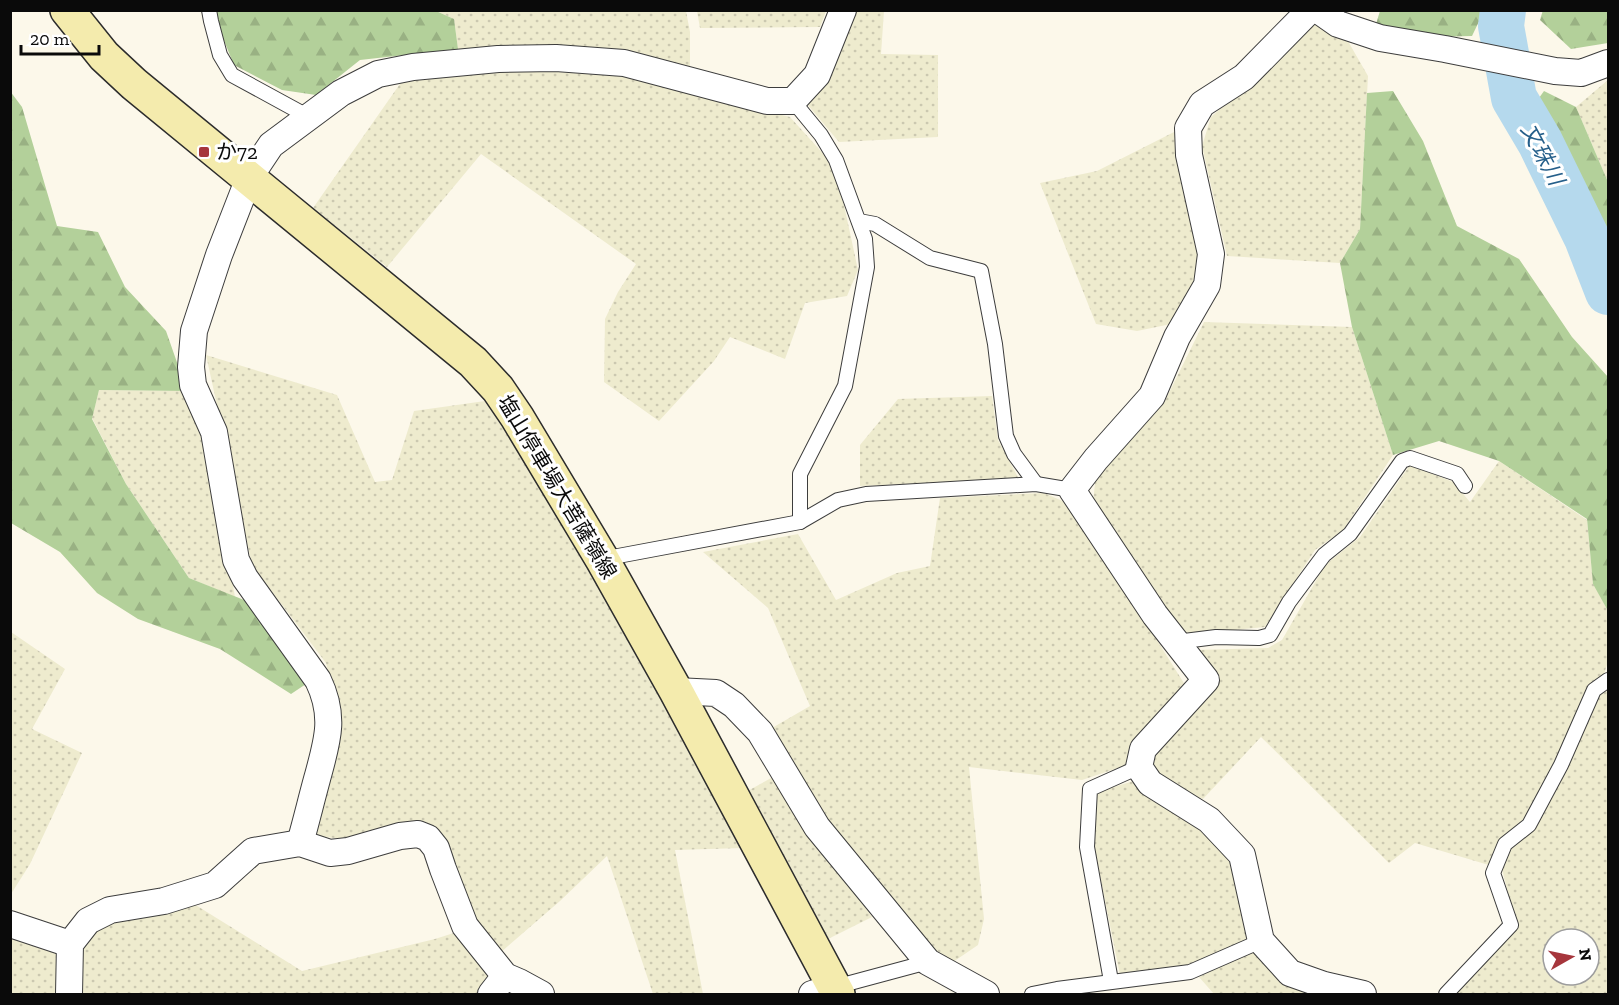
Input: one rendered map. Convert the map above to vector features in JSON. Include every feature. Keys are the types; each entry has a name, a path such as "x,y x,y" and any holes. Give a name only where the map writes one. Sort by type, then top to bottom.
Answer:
{"main road":[{"name":"塩山停車場大菩薩嶺線","path":"67,10 104,56 134,84 473,362 492,382 517,417 602,559 676,691 828,992"}],"street":[{"path":"300,843 328,735 326,695 318,680 245,578 236,560 214,432 193,385 191,367 195,331 219,255 249,178 271,145 341,93 378,74 413,67 498,59 556,58 624,63 766,101 793,101 817,75 843,10"},
{"path":"1310,10 1244,77 1202,105 1188,128 1189,155 1211,254 1207,285 1177,337 1152,396 1096,459 1072,490 1155,615 1206,680 1143,749 1139,767 1150,783 1209,820 1242,855 1261,941 1290,973 1324,985 1363,994"},
{"path":"1318,10 1338,24 1380,38 1555,70 1581,73 1608,63"},
{"path":"676,691 716,693 734,705 760,732 817,828 928,962 986,994"},
{"path":"69,994 70,944 88,921 110,910 164,902 215,885 253,851 300,843 330,853 348,851 400,836 418,834 428,838 436,848 465,927 498,985 519,982 541,994"},
{"path":"10,924 70,944"}],"lane":[{"path":"209,10 220,55 232,75 309,117"},
{"path":"793,101 822,135 836,160 865,239 867,267 845,386 800,474 800,522"},
{"path":"858,220 875,224 930,258 981,271 995,344 1005,436 1014,454 1036,484"},
{"path":"1176,642 1216,637 1259,638 1270,635 1289,602 1324,555 1350,534 1402,461 1410,458 1457,474 1465,486"},
{"path":"602,559 800,522 838,500 866,494 1036,484 1072,490"},
{"path":"1446,994 1511,926 1493,873 1505,844 1529,825 1562,765 1594,690 1608,680"},
{"path":"1112,981 1087,848 1090,789 1139,767"},
{"path":"1032,994 1112,981 1190,972 1261,941"},
{"path":"828,992 928,962"}],"shaded area":[{"path":"697,10 826,11 820,27 700,28"},
{"path":"436,11 686,11 690,32 690,72 609,50 458,49 454,19"},
{"path":"853,11 884,11 881,54 938,55 938,137 839,142 807,104"},
{"path":"1312,18 1345,36 1368,76 1360,229 1340,263 1227,256 1202,146 1211,117 1235,96"},
{"path":"513,69 632,77 790,117 828,159 844,205 858,270 847,296 805,303 785,359 730,337 714,361 659,421 604,382 605,319 618,292 636,264 481,154 387,267 313,208 402,81"},
{"path":"1608,80 1608,182 1576,107"},
{"path":"1178,130 1204,254 1197,281 1171,324 1137,331 1096,324 1040,183 1097,171"},
{"path":"1204,322 1352,327 1393,455 1343,530 1315,550 1265,627 1179,635 1093,503 1096,473 1164,403"},
{"path":"206,355 337,395 375,482 392,480 414,411 485,401 534,464 743,848 675,850 703,994 653,994 607,856 500,953 469,913 447,842 428,829 348,840 313,835 339,714 326,663 252,565"},
{"path":"99,390 187,391 207,435 235,597 189,578 126,484 92,418"},
{"path":"992,396 998,440 1019,479 860,486 860,445 898,399"},
{"path":"1499,461 1587,520 1593,583 1608,611 1608,661 1600,688 1608,692 1608,994 1452,994 1517,928 1502,869 1415,843 1389,863 1261,737 1203,799 1153,778 1150,754 1213,682 1195,650 1268,648 1282,640 1325,565 1360,537 1410,465 1453,482 1470,502"},
{"path":"1044,493 1072,505 1187,688 1124,766 1082,780 969,767 984,919 978,945 953,962 930,955 826,819 772,728 810,706 768,608 703,552 798,534 836,600 897,573 930,566 940,498"},
{"path":"11,632 65,669 32,729 82,753 30,864 11,894"},
{"path":"773,777 872,917 824,941 744,793"},
{"path":"1134,781 1207,827 1234,856 1252,938 1191,965 1120,975 1094,846 1096,792"},
{"path":"194,904 302,971 460,931 488,966 489,986 483,994 75,994 77,950 94,926"},
{"path":"11,937 58,953 56,994 11,994"},
{"path":"1248,951 1262,952 1333,994 1214,994 1199,977"}],"green space":[{"path":"1543,10 1608,11 1608,43 1571,49 1540,20"},
{"path":"215,11 436,11 454,19 458,49 360,60 316,95 282,90 234,65 216,21"},
{"path":"1380,11 1484,11 1472,36 1430,37 1376,24"},
{"path":"10,91 22,107 57,226 98,232 125,287 166,331 187,391 99,390 92,419 126,484 189,578 264,608 306,684 291,694 220,649 138,619 97,593 60,552 11,523"},
{"path":"1393,91 1423,141 1457,226 1519,259 1572,337 1608,377 1608,611 1593,584 1587,519 1499,461 1439,441 1393,455 1352,327 1340,263 1360,229 1367,93"},
{"path":"1544,91 1576,107 1608,182 1608,259 1534,105"}],"waterway":[{"name":"文珠川","path":"1503,10 1501,26 1514,98 1540,142 1587,238 1608,292"}],"place":[{"name":"か72","path":"204,152"}]}
